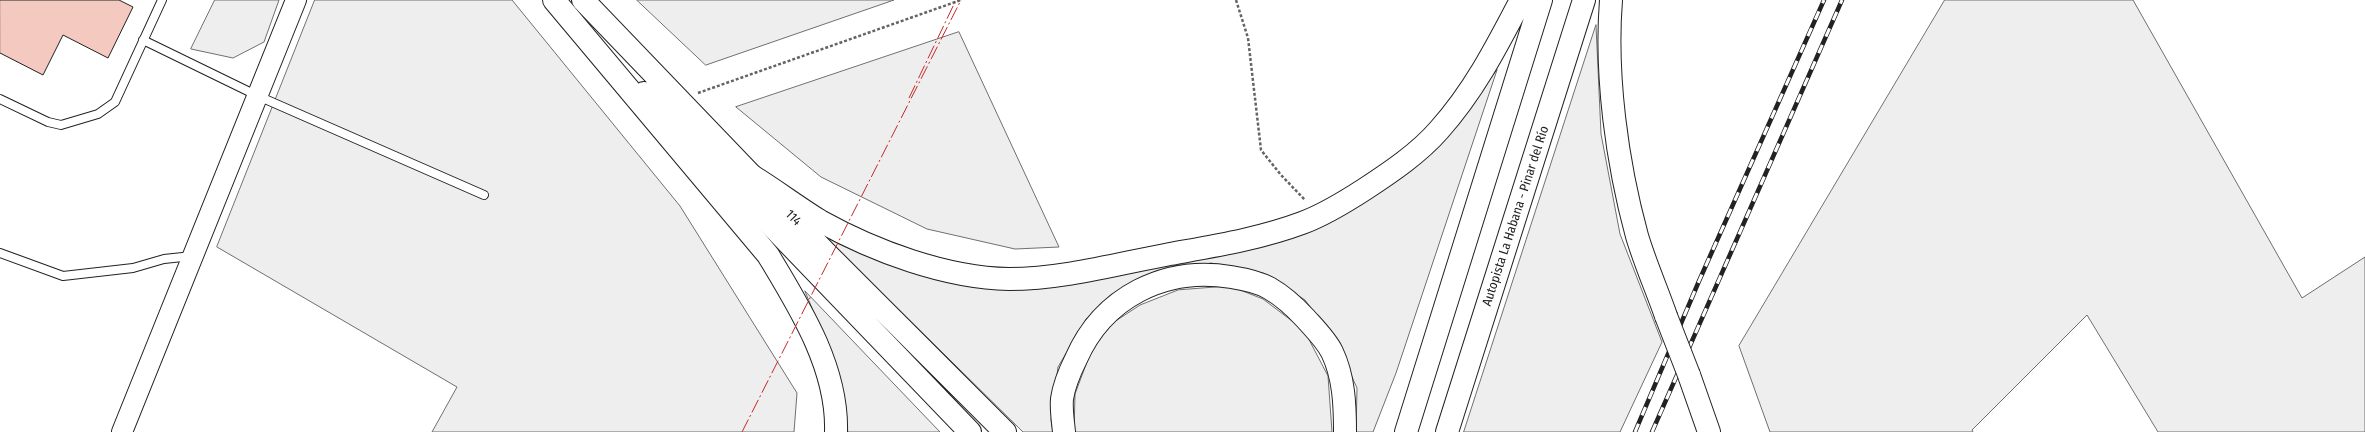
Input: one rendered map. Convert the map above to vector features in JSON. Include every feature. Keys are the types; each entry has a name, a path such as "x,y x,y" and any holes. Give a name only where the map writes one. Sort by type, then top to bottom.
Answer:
{"highway":[{"path":"554,0 768,255 795,299 819,347 830,386 836,432"},
{"name":"114","path":"554,0 970,432"},
{"name":"114","path":"583,0 752,176 1005,432"},
{"path":"752,176 818,220 865,243 934,268 971,275 1008,279 1073,273 1265,235 1303,223 1344,202 1384,177 1438,131 1465,98 1490,60 1521,0"},
{"path":"1406,432 1541,0"},
{"name":"Autopista La Habana - Pinar del Río","path":"1447,432 1584,0"},
{"path":"1611,0 1609,18 1613,120 1637,236 1709,432"},
{"path":"1064,432 1062,398 1070,371 1088,334 1117,305 1143,287 1157,282 1193,274 1217,275 1252,282 1268,287 1287,301 1302,315 1332,351 1340,373 1344,395 1345,432"},
{"path":"1401,432 1416,402"}],"street":[{"path":"122,432 296,0"}],"lane":[{"path":"0,99 48,122 61,124 98,114 115,102 162,0"},
{"path":"143,40 258,96 484,195"},
{"path":"0,253 63,276 134,268 164,259 193,256"}],"path":[{"path":"679,99 961,0"},
{"path":"1236,0 1248,38 1261,150 1281,175 1319,215"}],"shaded area":[{"path":"215,0 279,0 264,42 233,58 191,49"},
{"path":"315,0 512,0 680,206 797,393 794,432 432,432 457,387 217,247"},
{"path":"637,0 894,0 706,65"},
{"path":"1945,0 2133,0 2302,298 2365,257 2365,432 2158,432 2087,315 1972,430 1973,432 1770,432 1739,346"},
{"path":"1596,25 1601,134 1620,234 1662,342 1620,432 1464,432"},
{"path":"959,32 1059,247 1015,249 927,229 821,177 736,107"},
{"path":"1497,70 1396,373 1373,432 1356,432 1357,388 1336,342 1305,300 1263,273 1211,263 1137,279 1114,293 1086,319 1058,367 1051,420 1053,432 1023,432 821,233 962,284 1035,289 1108,277 1293,237 1451,127"},
{"path":"1230,286 1263,299 1304,330 1328,376 1332,432 1074,432 1075,394 1091,351 1108,326 1140,305 1178,290"},
{"path":"805,291 940,432 848,432 834,361"}],"building":[{"path":"0,0 119,0 133,7 108,58 63,35 43,75 0,53"}],"railway":[{"path":"1635,432 1699,281 1824,0"},
{"path":"1652,432 1842,0"}],"power":[{"path":"909,98 956,0"},
{"path":"742,432 961,0"}]}
